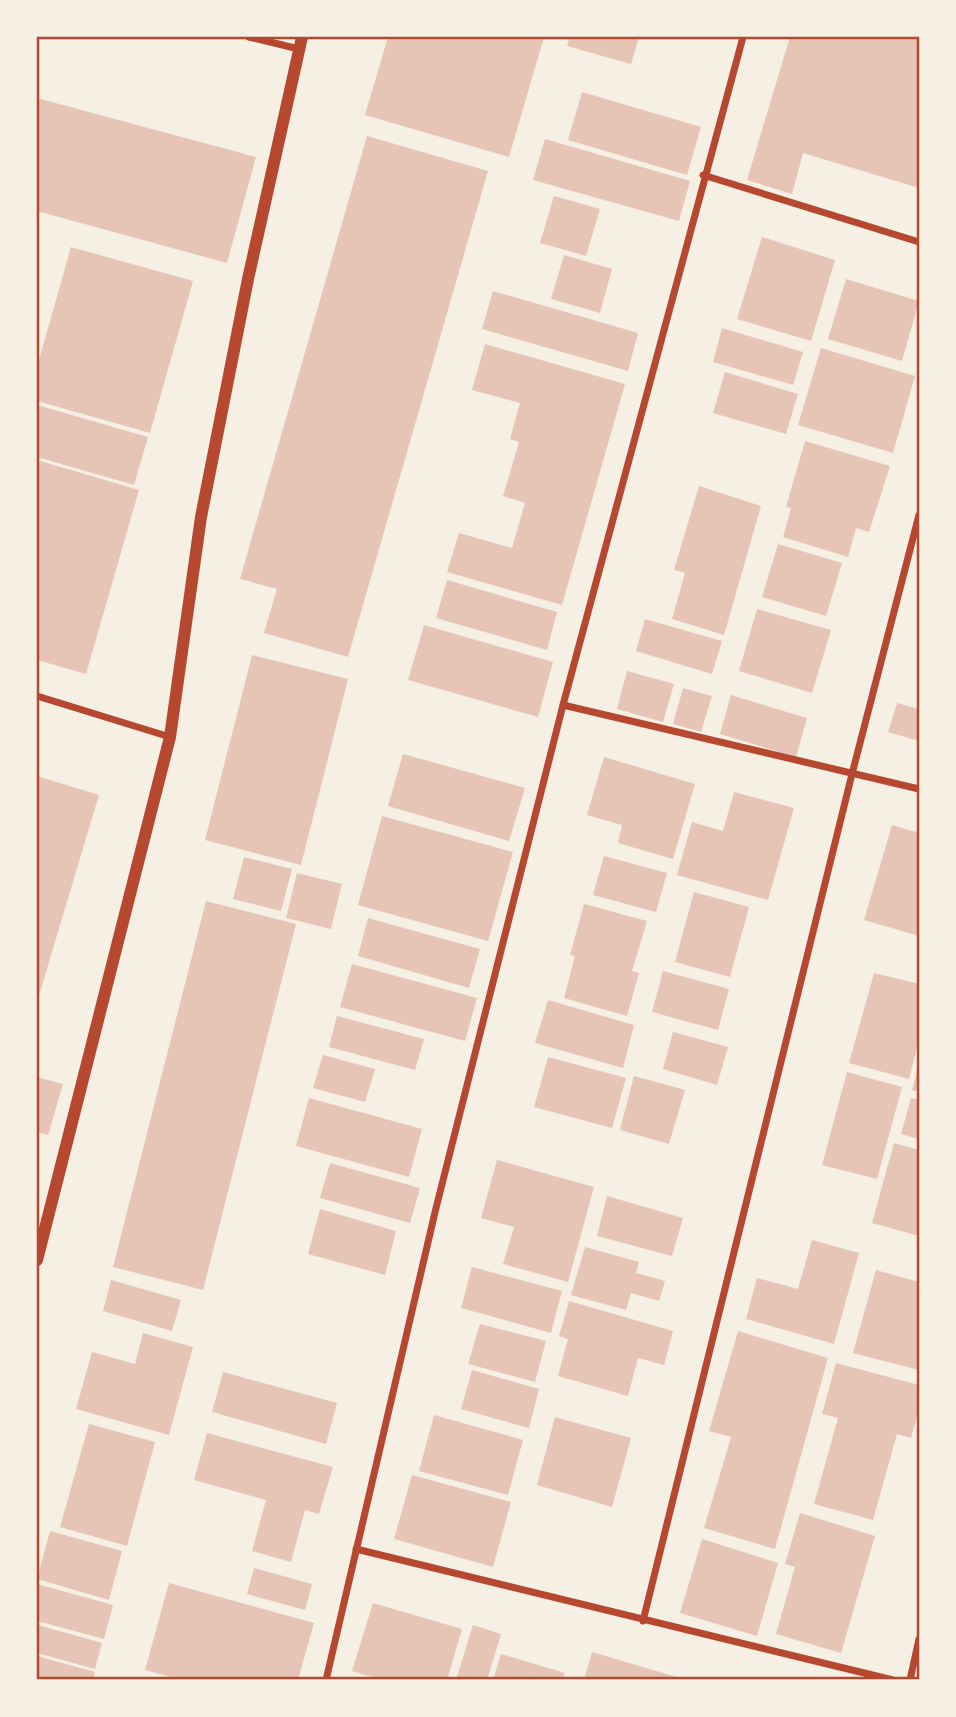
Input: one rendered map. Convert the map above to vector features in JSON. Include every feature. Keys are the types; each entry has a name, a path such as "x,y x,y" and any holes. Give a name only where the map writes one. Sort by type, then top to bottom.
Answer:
{"street":[{"path":"37,1260 170,737 201,517 248,279 300,43 249,37"},
{"path":"326,1680 436,1208 563,705 743,37"},
{"path":"704,175 919,242"},
{"path":"643,1621 852,774 919,515"},
{"path":"37,696 170,737"},
{"path":"563,705 919,789"},
{"path":"356,1549 893,1680"},
{"path":"910,1680 919,1639"}],"building":[{"path":"388,37 544,37 509,157 365,115"},
{"path":"570,37 639,37 631,64 567,46"},
{"path":"790,37 919,37 919,188 803,153 792,194 747,180"},
{"path":"582,92 701,127 687,175 568,140"},
{"path":"37,98 256,157 227,263 37,211"},
{"path":"367,136 488,171 348,657 264,633 277,589 240,579"},
{"path":"545,139 690,181 679,221 533,180"},
{"path":"554,196 600,209 586,256 540,243"},
{"path":"762,237 835,260 811,341 737,319"},
{"path":"71,247 193,281 150,433 37,401 37,367"},
{"path":"564,255 612,269 600,313 551,299"},
{"path":"846,279 919,301 902,361 828,339"},
{"path":"493,291 638,333 628,371 482,329"},
{"path":"722,328 803,352 793,385 713,362"},
{"path":"485,344 625,384 562,605 447,572 459,533 512,548 525,503 503,496 519,442 510,439 520,403 472,390"},
{"path":"821,348 915,376 893,453 798,425"},
{"path":"725,372 798,394 786,434 713,413"},
{"path":"37,405 148,437 134,485 37,457"},
{"path":"805,441 890,466 869,532 856,528 848,557 783,537 791,508 786,507"},
{"path":"37,460 139,490 86,674 37,660"},
{"path":"699,486 761,506 724,635 672,619 685,573 674,570"},
{"path":"778,544 842,563 826,616 762,597"},
{"path":"447,580 557,612 547,650 436,618"},
{"path":"757,609 831,630 812,693 739,671"},
{"path":"645,619 722,641 712,674 636,651"},
{"path":"424,625 553,662 538,717 408,680"},
{"path":"252,655 348,679 301,865 205,840"},
{"path":"627,671 674,684 663,722 617,709"},
{"path":"683,688 712,696 701,732 673,724"},
{"path":"731,695 807,718 796,757 720,734"},
{"path":"897,703 919,709 919,741 888,732"},
{"path":"403,754 525,788 509,841 388,806"},
{"path":"604,757 695,784 673,859 618,843 622,825 587,815"},
{"path":"37,776 99,795 37,1002"},
{"path":"734,792 794,808 768,900 677,875 692,822 723,831"},
{"path":"382,816 513,852 488,941 358,905"},
{"path":"892,825 919,833 919,936 864,920"},
{"path":"604,856 667,873 656,912 593,895"},
{"path":"244,857 292,869 281,911 233,899"},
{"path":"297,873 342,884 331,929 286,918"},
{"path":"694,892 749,907 730,977 675,962"},
{"path":"206,901 296,924 203,1290 113,1267"},
{"path":"584,904 647,921 632,971 639,973 627,1016 564,998 575,956 570,955"},
{"path":"368,918 480,949 469,988 358,956"},
{"path":"352,964 477,998 465,1041 340,1007"},
{"path":"663,971 729,989 718,1030 652,1012"},
{"path":"874,973 919,984 919,1039 909,1079 849,1063"},
{"path":"548,1000 634,1025 623,1068 535,1043"},
{"path":"337,1016 424,1039 415,1070 329,1047"},
{"path":"673,1032 728,1047 717,1085 663,1069"},
{"path":"323,1055 375,1069 365,1102 313,1088"},
{"path":"548,1057 626,1078 612,1128 534,1107"},
{"path":"919,1067 919,1092 912,1090"},
{"path":"847,1072 902,1087 877,1179 822,1165"},
{"path":"634,1076 685,1090 669,1144 620,1130"},
{"path":"37,1077 63,1084 48,1135 37,1132"},
{"path":"309,1098 422,1129 409,1177 296,1146"},
{"path":"911,1098 919,1100 919,1139 901,1134"},
{"path":"894,1143 919,1150 919,1236 872,1223"},
{"path":"497,1160 594,1187 568,1282 503,1264 514,1227 481,1218"},
{"path":"330,1163 420,1188 410,1223 320,1198"},
{"path":"607,1196 683,1218 672,1256 597,1236"},
{"path":"320,1209 396,1231 385,1275 308,1254"},
{"path":"812,1240 859,1253 834,1344 746,1319 757,1278 798,1289"},
{"path":"585,1247 639,1262 636,1273 665,1281 659,1301 631,1293 626,1310 571,1295"},
{"path":"472,1267 562,1291 551,1333 461,1308"},
{"path":"876,1270 919,1282 919,1370 853,1353"},
{"path":"111,1280 181,1300 172,1331 103,1311"},
{"path":"569,1301 673,1331 664,1365 638,1358 628,1396 558,1376 568,1339 559,1336"},
{"path":"480,1324 546,1341 535,1382 468,1364"},
{"path":"738,1331 828,1358 775,1549 704,1528 731,1437 709,1431"},
{"path":"143,1333 193,1347 169,1435 76,1409 92,1352 135,1364"},
{"path":"836,1363 919,1385 919,1409 911,1438 897,1434 873,1520 814,1504 838,1418 822,1414"},
{"path":"472,1370 539,1389 529,1428 461,1409"},
{"path":"223,1372 337,1403 326,1444 212,1412"},
{"path":"434,1415 523,1440 508,1495 419,1471"},
{"path":"555,1417 631,1438 612,1507 537,1485"},
{"path":"89,1424 155,1442 127,1546 60,1527"},
{"path":"207,1433 333,1467 319,1514 305,1510 291,1562 252,1551 266,1500 194,1480"},
{"path":"412,1475 511,1502 493,1567 394,1539"},
{"path":"800,1513 875,1536 841,1653 776,1634 795,1567 785,1564"},
{"path":"50,1531 122,1551 109,1600 37,1579"},
{"path":"702,1539 778,1563 757,1636 680,1613"},
{"path":"254,1568 312,1584 305,1610 247,1594"},
{"path":"169,1583 314,1623 298,1680 182,1680 145,1670"},
{"path":"37,1584 113,1605 104,1639 37,1621"},
{"path":"373,1603 462,1629 447,1680 382,1680 352,1671"},
{"path":"38,1625 102,1643 95,1669 37,1653"},
{"path":"473,1625 501,1634 487,1680 456,1680"},
{"path":"592,1652 687,1680 584,1680"},
{"path":"501,1654 565,1673 562,1680 493,1680"},
{"path":"37,1656 95,1672 93,1680 37,1680"}]}
